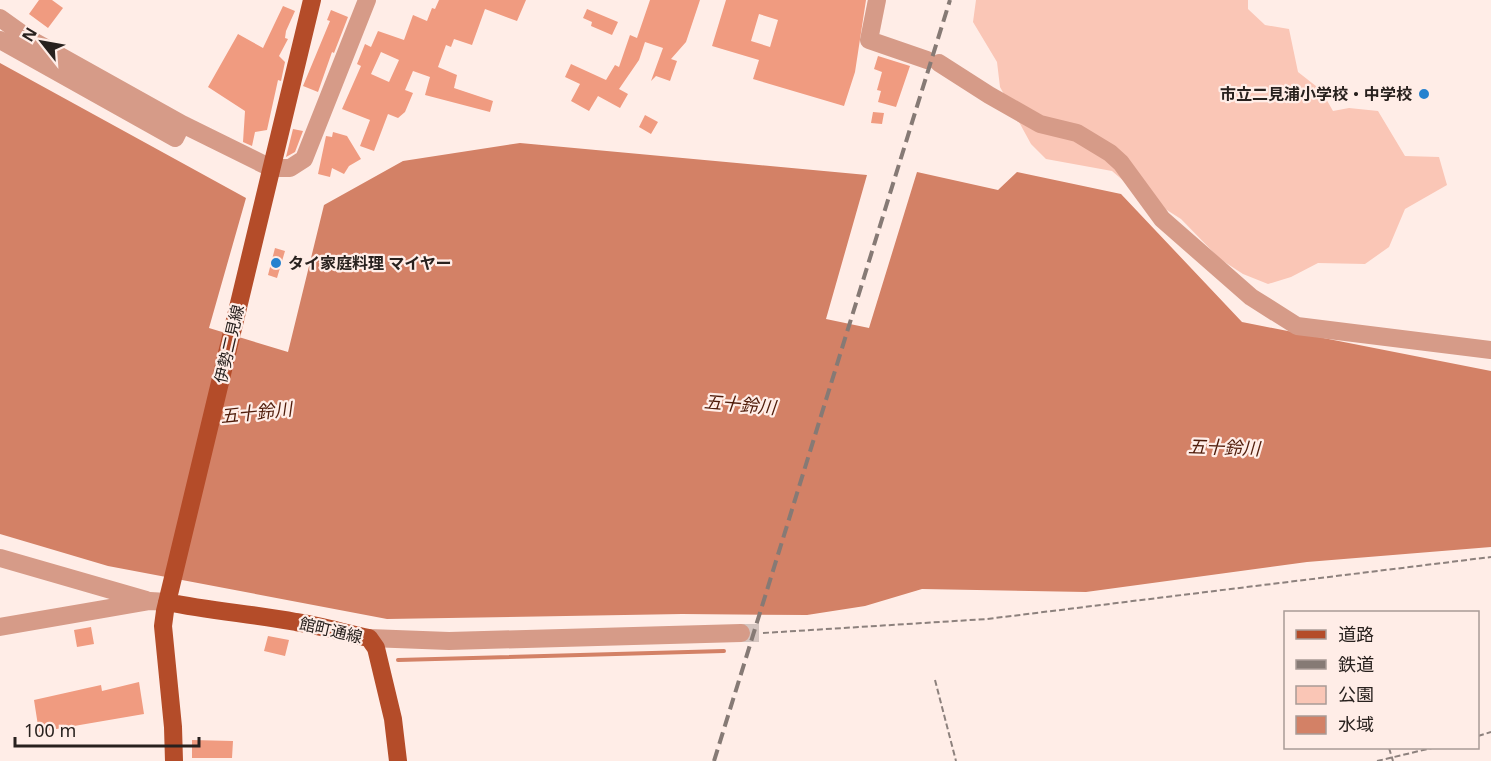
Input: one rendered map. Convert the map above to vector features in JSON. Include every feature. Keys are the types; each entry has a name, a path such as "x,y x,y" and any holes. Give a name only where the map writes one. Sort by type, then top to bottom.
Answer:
{"main road":[{"name":"伊勢二見線","path":"174,761 163,626 163,596 236,312 312,0"},
{"name":"館町通線","path":"163,596 212,612 231,611 297,622 369,638 376,648 389,699 398,761"}],"street":[{"path":"0,40 178,131 271,168 290,168 304,159 367,0"},
{"path":"877,0 869,40 883,47 933,62 1040,124 1077,133 1110,153 1121,163 1162,219 1251,297 1297,326 1491,350"},
{"path":"0,18 28,38 178,131"},
{"path":"0,558 163,596"},
{"path":"0,627 163,596"},
{"path":"369,638 449,641 741,633"}],"path":[{"path":"763,633 987,619 1491,557"},
{"path":"935,680 956,761"},
{"path":"1377,761 1425,749"}],"green space":[{"path":"976,0 1248,0 1248,9 1265,25 1289,29 1298,72 1321,90 1333,111 1349,108 1378,111 1405,156 1439,157 1447,185 1405,209 1389,247 1365,264 1318,263 1291,277 1268,284 1243,274 1220,259 1181,219 1132,188 1112,171 1046,159 1031,144 1000,87 997,62 973,22"}],"water":[{"name":"五十鈴川","path":"0,63 246,198 209,328 288,352 324,205 403,161 520,143 867,175 826,319 869,328 917,172 998,190 1017,172 1121,194 1242,322 1491,371 1491,547 1307,562 1086,592 922,589 865,606 807,615 682,614 387,619 108,566 0,534"}],"building":[{"path":"39,0 52,0 63,8 48,28 29,14"},
{"path":"439,0 526,0 517,21 485,9 472,45 454,39 451,47 446,45 438,67 457,75 454,88 493,101 490,112 425,95 430,77 413,71 405,90 413,93 405,112 398,118 388,114 374,151 360,146 370,120 342,109 361,66 357,64 365,44 371,47 378,31 404,40 413,15 427,21 432,8 435,9","holes":["381,52 399,60 389,82 371,74"]},
{"path":"650,0 700,0 686,42 671,59 677,61 670,81 656,76 651,81 663,48 645,42 639,60 619,89 628,94 620,108 598,96 589,111 571,101 580,84 565,77 571,64 606,80 615,65 619,67 630,35 637,38"},
{"path":"726,0 866,0 855,72 844,106 753,79 759,60 712,46","holes":["759,14 778,20 770,47 751,41"]},
{"path":"283,6 295,11 286,31 285,38 288,39 279,56 285,62 281,81 278,80 267,130 255,132 252,146 243,142 245,111 208,87 238,34 263,48"},
{"path":"587,9 618,22 612,35 591,26 592,22 583,18"},
{"path":"331,10 348,17 334,53 332,52 318,92 303,86 330,21 327,20"},
{"path":"878,56 910,66 896,107 878,102 881,91 877,90 882,72 874,69"},
{"path":"873,112 884,113 882,124 871,123"},
{"path":"645,115 658,122 651,134 639,127"},
{"path":"293,129 303,131 295,152 286,157"},
{"path":"333,132 347,136 361,159 349,166 344,174 332,168 330,177 318,174 326,136 332,137"},
{"name":"タイ家庭料理 マイヤー","path":"275,248 285,251 277,278 268,275"},
{"path":"91,627 94,644 77,647 74,630"},
{"path":"268,636 289,640 285,656 264,651"},
{"path":"139,682 144,714 39,732 34,700 101,685 102,691"},
{"path":"192,740 233,741 232,758 192,758"}],"waterway":[{"path":"398,660 724,651"}],"tunnel":[{"path":"741,633 763,633"}],"railway":[{"path":"714,761 950,0"}],"place":[{"name":"市立二見浦小学校・中学校","path":"1424,94"},
{"name":"タイ家庭料理 マイヤー","path":"276,263"}]}
